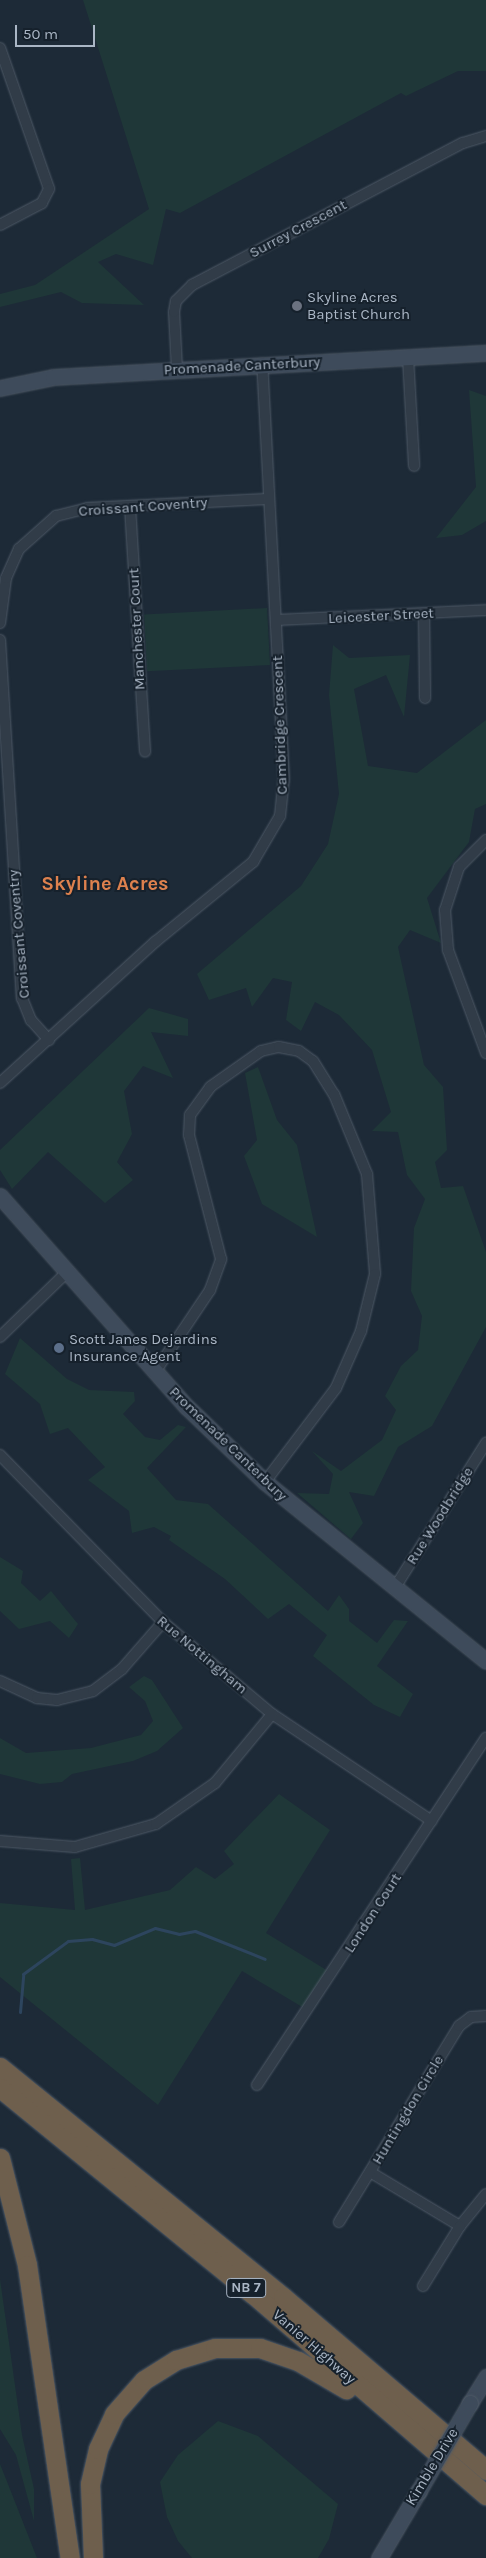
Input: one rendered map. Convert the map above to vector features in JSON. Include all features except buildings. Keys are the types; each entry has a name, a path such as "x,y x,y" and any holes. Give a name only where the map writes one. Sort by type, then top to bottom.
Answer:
{"highway":[{"name":"Vanier Highway","path":"0,2067 283,2297 484,2469"},
{"name":"Vanier Highway","path":"0,2088 253,2294 486,2497"},
{"path":"0,2158 27,2265 70,2558"},
{"path":"93,2558 90,2484 98,2450 114,2414 144,2380 176,2360 215,2348 260,2348 331,2377 486,2497"}],"street":[{"path":"0,48 49,189 42,203 0,225"},
{"name":"Surrey Crescent","path":"177,369 174,312 176,301 192,285 464,142 486,136"},
{"name":"Promenade Canterbury","path":"0,388 53,376 486,353"},
{"path":"408,357 414,466"},
{"name":"Cambridge Crescent","path":"0,1083 50,1040 155,942 252,862 272,834 280,816 284,779 276,620 267,499 262,364"},
{"name":"Croissant Coventry","path":"0,623 6,578 19,549 56,516 87,508 267,499"},
{"name":"Manchester Court","path":"130,506 145,752"},
{"name":"Leicester Street","path":"276,620 486,610"},
{"path":"424,613 425,698"},
{"name":"Croissant Coventry","path":"0,640 22,998 31,1020 50,1040"},
{"path":"486,840 459,867 449,889 444,929 486,1053"},
{"path":"155,1372 210,1290 221,1259 189,1135 190,1115 210,1086 261,1051 279,1047 299,1051 313,1062 334,1094 367,1174 375,1274 360,1331 336,1388 265,1482"},
{"name":"Promenade Canterbury","path":"0,1196 155,1372 265,1482 394,1589 486,1661"},
{"path":"0,1337 67,1272"},
{"name":"Rue Woodbridge","path":"394,1589 486,1443"},
{"name":"Rue Nottingham","path":"0,1455 162,1622 272,1714 432,1821"},
{"path":"0,1681 37,1698 57,1700 93,1692 122,1669 162,1622"},
{"path":"0,1841 75,1847 156,1824 215,1783 272,1714"},
{"name":"London Court","path":"257,2085 486,1738"},
{"name":"Huntingdon Circle","path":"460,2226 370,2172 459,2026 471,2017 486,2016"},
{"path":"339,2222 370,2172"},
{"path":"423,2286 460,2226 486,2194"},
{"name":"Kimble Drive","path":"379,2558 486,2377"}],"green space":[{"path":"83,0 486,0 486,71 458,71 406,96 401,93 180,213 166,209 153,265 116,254 98,262 144,305 82,303 61,292 0,307 0,294 35,285 149,209"},
{"path":"469,390 486,396 486,521 462,535 436,538 476,487"},
{"path":"267,608 270,665 147,671 144,614"},
{"path":"333,645 349,658 410,655 404,717 386,675 354,689 368,766 417,773 486,720 486,804 475,809 469,842 427,898 441,943 410,930 398,947 424,1065 443,1087 447,1150 435,1162 441,1188 463,1186 486,1252 486,1327 432,1426 398,1447 374,1496 349,1492 363,1523 351,1539 297,1493 329,1494 333,1474 312,1451 341,1471 382,1440 396,1410 385,1396 401,1366 418,1350 422,1316 411,1291 414,1228 425,1199 407,1175 398,1132 372,1131 391,1112 372,1050 339,1015 315,1002 301,1031 286,1020 292,982 273,978 252,1007 246,988 209,1000 197,974 301,886 328,844 339,794 329,695"},
{"path":"149,1008 188,1019 188,1036 151,1032 173,1078 143,1066 124,1091 132,1134 117,1162 133,1180 105,1203 48,1152 12,1189 0,1170 0,1150"},
{"path":"258,1067 277,1120 297,1145 317,1237 262,1204 244,1156 257,1140 245,1073"},
{"path":"20,1338 67,1379 89,1390 134,1392 135,1401 123,1414 145,1437 160,1440 178,1425 186,1427 147,1468 176,1500 208,1504 328,1611 339,1595 349,1609 349,1621 377,1643 394,1620 408,1621 377,1666 413,1694 400,1717 374,1705 313,1656 327,1635 289,1604 268,1619 225,1579 169,1540 171,1536 154,1527 132,1533 129,1511 88,1480 105,1467 68,1428 50,1434 40,1404 5,1374"},
{"path":"0,1557 23,1571 21,1583 40,1601 51,1591 78,1624 69,1638 50,1621 19,1629 0,1611"},
{"path":"144,1676 152,1680 183,1728 157,1751 133,1761 72,1774 62,1782 40,1784 0,1774 0,1738 26,1753 91,1748 141,1735 153,1721 145,1701 129,1687"},
{"path":"279,1794 330,1830 266,1933 333,1974 309,2011 242,1971 158,2105 0,1977 0,1903 75,1910 71,1859 80,1858 85,1910 170,1890 196,1867 215,1879 234,1864 224,1851"},
{"path":"0,2279 22,2435 34,2489 34,2521 16,2455 0,2429"},
{"path":"218,2421 258,2436 338,2504 329,2539 318,2558 192,2558 178,2541 167,2517 160,2482 178,2455"},
{"path":"0,2464 6,2479 37,2558 0,2558"}],"waterway":[{"path":"20,2012 23,1974 68,1941 92,1939 114,1945 155,1928 179,1934 195,1931 265,1959"}],"place":[{"name":"Skyline Acres Baptist Church","path":"297,306"},
{"name":"Scott Janes Dejardins Insurance Agent","path":"59,1348"}],"district":[{"name":"Skyline Acres","path":"105,883"}]}
